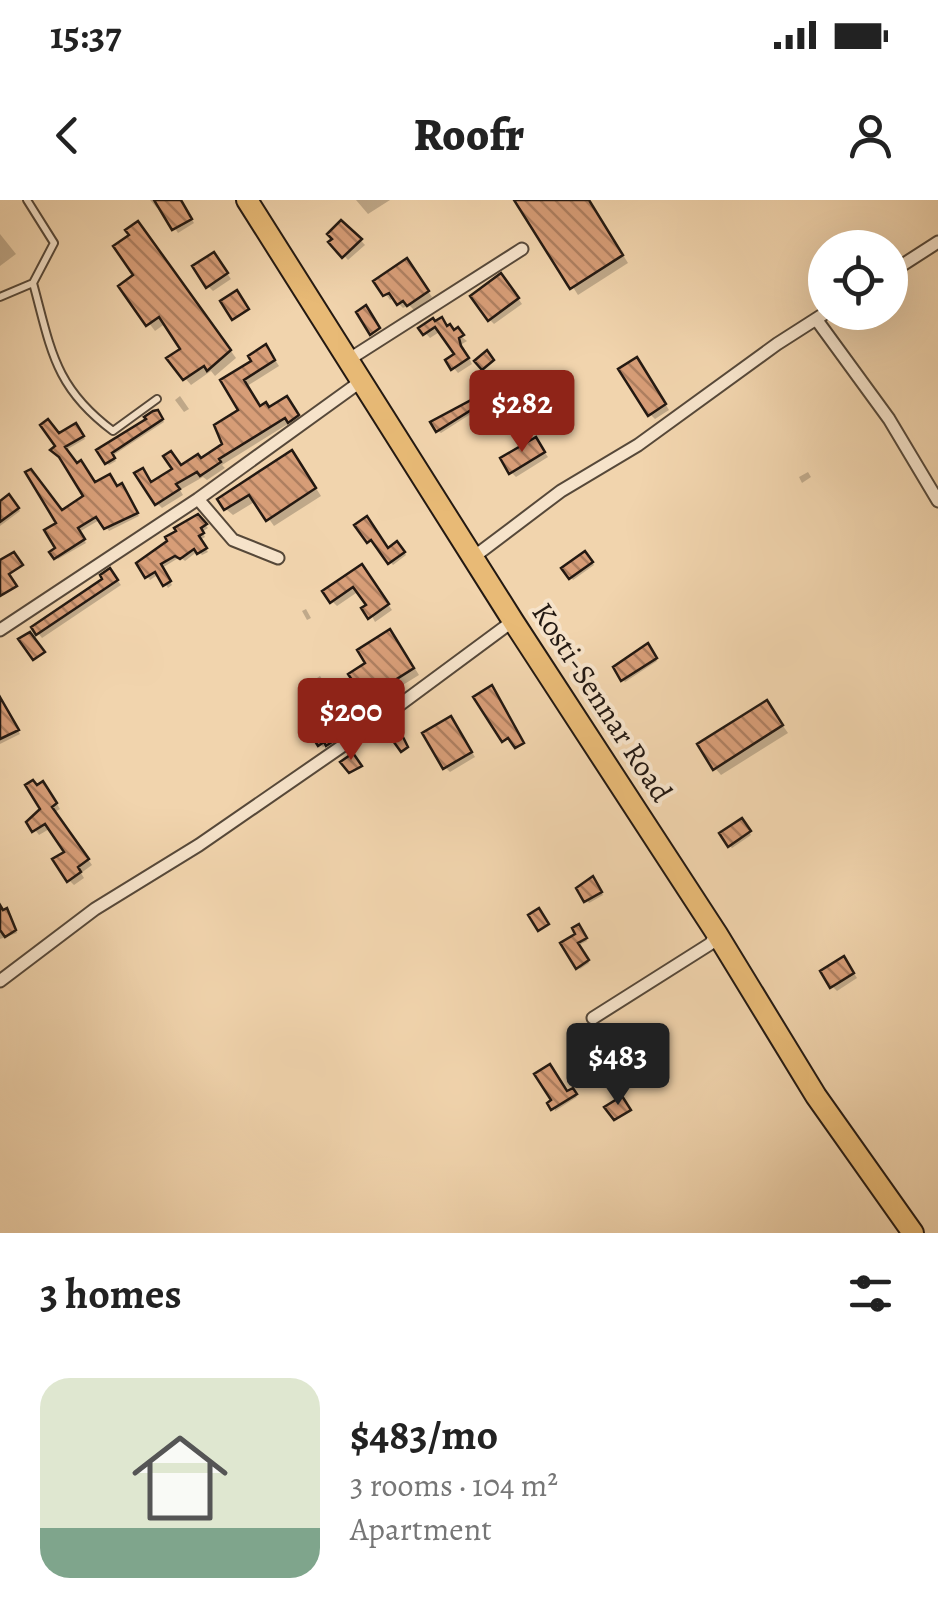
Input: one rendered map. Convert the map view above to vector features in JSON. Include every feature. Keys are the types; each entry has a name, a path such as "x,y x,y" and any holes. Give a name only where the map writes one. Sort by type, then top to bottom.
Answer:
{"highway":[{"name":"Kosti-Sennar Road","path":"246,200 475,556 512,621 718,934 816,1096 913,1233"}],"street":[{"path":"908,261 938,242"},
{"path":"348,360 522,249"},
{"path":"475,556 561,491 638,445 808,325"},
{"path":"830,330 890,418 938,501"},
{"path":"0,630 198,498 360,382"},
{"path":"198,498 233,540 278,558"},
{"path":"0,981 95,909 199,845 366,730 512,621"},
{"path":"593,1018 710,944 718,934"}],"lane":[{"path":"0,298 33,283 54,242 27,200"},
{"path":"33,283 61,378 94,416 113,430 157,399"}],"building":[{"path":"154,200 181,200 192,219 172,230"},
{"path":"514,200 589,200 623,255 570,289"},
{"path":"341,220 362,239 342,258 328,242 332,239 327,234"},
{"path":"138,221 231,350 207,371 204,366 183,380 166,358 180,349 159,317 146,326 118,286 133,275 113,246 129,235 125,230"},
{"path":"214,252 228,273 206,288 192,266"},
{"path":"407,258 429,291 407,306 403,301 397,305 389,293 383,296 373,281"},
{"path":"501,273 519,298 488,321 470,296"},
{"path":"237,290 249,309 232,320 220,301"},
{"path":"366,305 380,328 370,335 356,312"},
{"path":"442,317 447,326 450,324 454,330 458,327 464,335 459,338 469,358 451,370 445,360 454,354 435,327 423,335 418,328"},
{"path":"266,344 275,360 244,380 260,406 266,402 269,407 287,396 299,415 288,423 285,418 219,459 221,462 200,476 197,472 176,484 180,489 155,505 134,473 143,468 151,482 172,469 163,456 171,451 181,465 222,444 214,425 238,410 220,380 251,361 248,356"},
{"path":"487,350 494,360 482,370 474,361"},
{"path":"637,357 666,404 648,416 618,369"},
{"path":"475,398 479,405 436,432 430,422"},
{"path":"158,410 163,419 112,453 115,458 105,464 96,450"},
{"path":"48,419 59,433 76,423 84,436 65,447 77,463 81,460 95,482 110,474 117,486 122,483 138,513 104,529 96,517 78,528 85,539 54,559 49,552 55,548 44,530 56,523 25,472 31,469 62,510 83,496 59,457 50,450 55,446 40,425"},
{"path":"536,437 545,452 509,474 500,458"},
{"path":"292,450 316,488 266,521 249,495 224,510 217,499"},
{"path":"9,494 19,508 0,522 0,501"},
{"path":"198,514 207,524 199,536 207,548 197,554 194,549 180,559 175,556 161,564 171,581 163,586 155,572 145,578 136,563 167,541 165,537 176,531 174,528"},
{"path":"367,516 388,548 397,541 405,552 388,564 354,525"},
{"path":"585,551 593,562 569,579 561,568"},
{"path":"14,552 23,565 9,574 17,586 0,596 0,560"},
{"path":"362,564 389,604 368,619 361,608 366,605 353,587 330,603 322,591"},
{"path":"110,568 118,580 36,635 31,627 102,579 100,575"},
{"path":"390,629 414,668 365,699 348,674 365,663 357,650"},
{"path":"30,632 45,652 33,660 18,639"},
{"path":"648,643 657,658 621,681 613,667"},
{"path":"492,685 524,743 515,748 508,738 502,742 473,697"},
{"path":"0,697 19,730 0,739"},
{"path":"767,700 783,725 713,770 697,744"},
{"path":"451,716 472,752 443,769 422,733"},
{"path":"342,717 351,729 326,746 324,742 318,746 313,738"},
{"path":"396,723 408,747 401,752 386,731"},
{"path":"353,753 362,766 349,773 340,762"},
{"path":"33,780 37,785 43,781 57,803 52,807 89,859 78,867 81,872 67,882 52,859 64,852 45,824 32,832 26,822 40,809 25,785"},
{"path":"742,818 751,831 728,847 719,833"},
{"path":"593,876 602,892 584,902 576,888"},
{"path":"0,905 3,910 7,908 16,930 5,937 0,930"},
{"path":"539,908 549,924 538,931 528,915"},
{"path":"579,924 587,938 578,943 589,960 576,969 560,943 575,934 572,928"},
{"path":"844,956 854,973 830,988 820,971"},
{"path":"587,1026 616,1073 607,1078 576,1034"},
{"path":"550,1064 567,1091 573,1088 577,1094 551,1110 547,1103 551,1100 534,1074"},
{"path":"622,1096 631,1110 614,1120 604,1107"}]}
